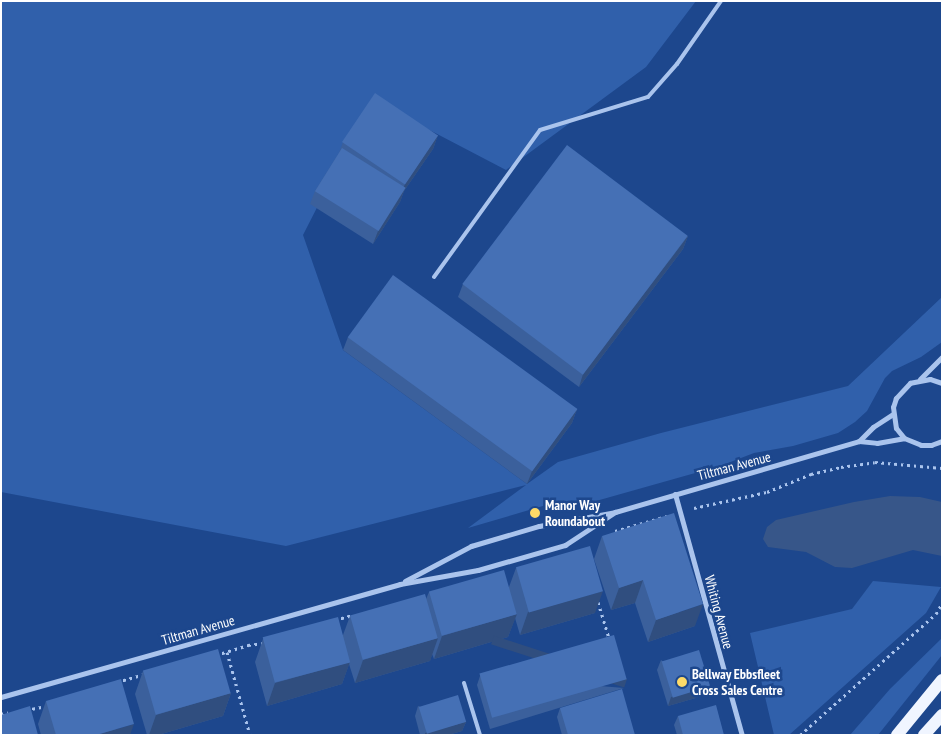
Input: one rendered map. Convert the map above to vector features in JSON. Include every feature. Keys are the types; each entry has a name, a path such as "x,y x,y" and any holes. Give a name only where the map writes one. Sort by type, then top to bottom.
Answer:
{"main road":[{"path":"897,735 942,680"},
{"path":"924,735 942,715"}],"street":[{"path":"920,380 942,358"},
{"path":"942,384 930,379 910,383 902,389 896,398 893,414 896,428 904,438 921,445 931,445 942,441"},
{"name":"Tiltman Avenue","path":"859,441 873,427 893,414"},
{"name":"Tiltman Avenue","path":"400,584 471,546 557,521 615,512 859,441 877,443 904,438"},
{"name":"Whiting Avenue","path":"675,494 742,735"},
{"name":"Tiltman Avenue","path":"1,697 400,584 478,570 565,545 615,512"}],"lane":[{"path":"434,277 540,130 648,97 676,64 721,1"},
{"path":"464,683 480,735"}],"path":[{"path":"909,466 942,468"},
{"path":"596,595 610,639"},
{"path":"800,735 936,614 942,603"},
{"path":"226,652 250,735"},
{"path":"26,710 28,718"}],"shaded area":[{"path":"1,1 696,1 646,67 506,170 372,100 303,235 343,350 527,484 558,462 661,433 848,386 942,297 942,342 921,357 892,371 885,378 867,411 855,422 838,433 793,446 754,453 720,466 557,512 553,503 468,528 526,485 286,546 1,492"},
{"path":"890,496 920,497 942,502 942,556 913,550 852,568 835,567 806,552 768,547 763,539 767,527 776,520 854,502"},
{"path":"873,581 941,587 926,613 789,735 774,735 750,633 852,609"},
{"path":"942,638 942,655 878,735 850,735 890,689"}],"building":[{"path":"375,93 438,135 405,184 342,142"},
{"path":"567,145 688,236 583,375 462,284"},
{"path":"342,148 406,188 379,231 315,191"},
{"path":"393,275 577,409 532,471 348,337"},
{"path":"674,513 703,604 656,620 643,580 619,588 602,536"},
{"path":"590,546 603,591 529,612 516,567"},
{"path":"504,570 517,614 442,636 429,591"},
{"path":"425,594 438,638 363,660 350,615"},
{"path":"338,617 350,662 275,683 263,637"},
{"path":"614,635 627,679 492,718 479,674"},
{"path":"218,649 231,693 156,715 143,670"},
{"name":"Bellway Ebbsfleet Cross Sales Centre","path":"699,650 710,686 673,698 662,661"},
{"path":"121,679 134,724 96,735 56,735 46,701"},
{"path":"622,689 635,735 568,735 560,708"},
{"path":"458,695 466,722 427,734 419,707"},
{"path":"716,705 724,735 683,735 678,716"},
{"path":"30,706 38,735 1,735 1,715"}],"place":[{"name":"Manor Way Roundabout","path":"535,513"},
{"name":"Bellway Ebbsfleet Cross Sales Centre","path":"682,682"}]}
